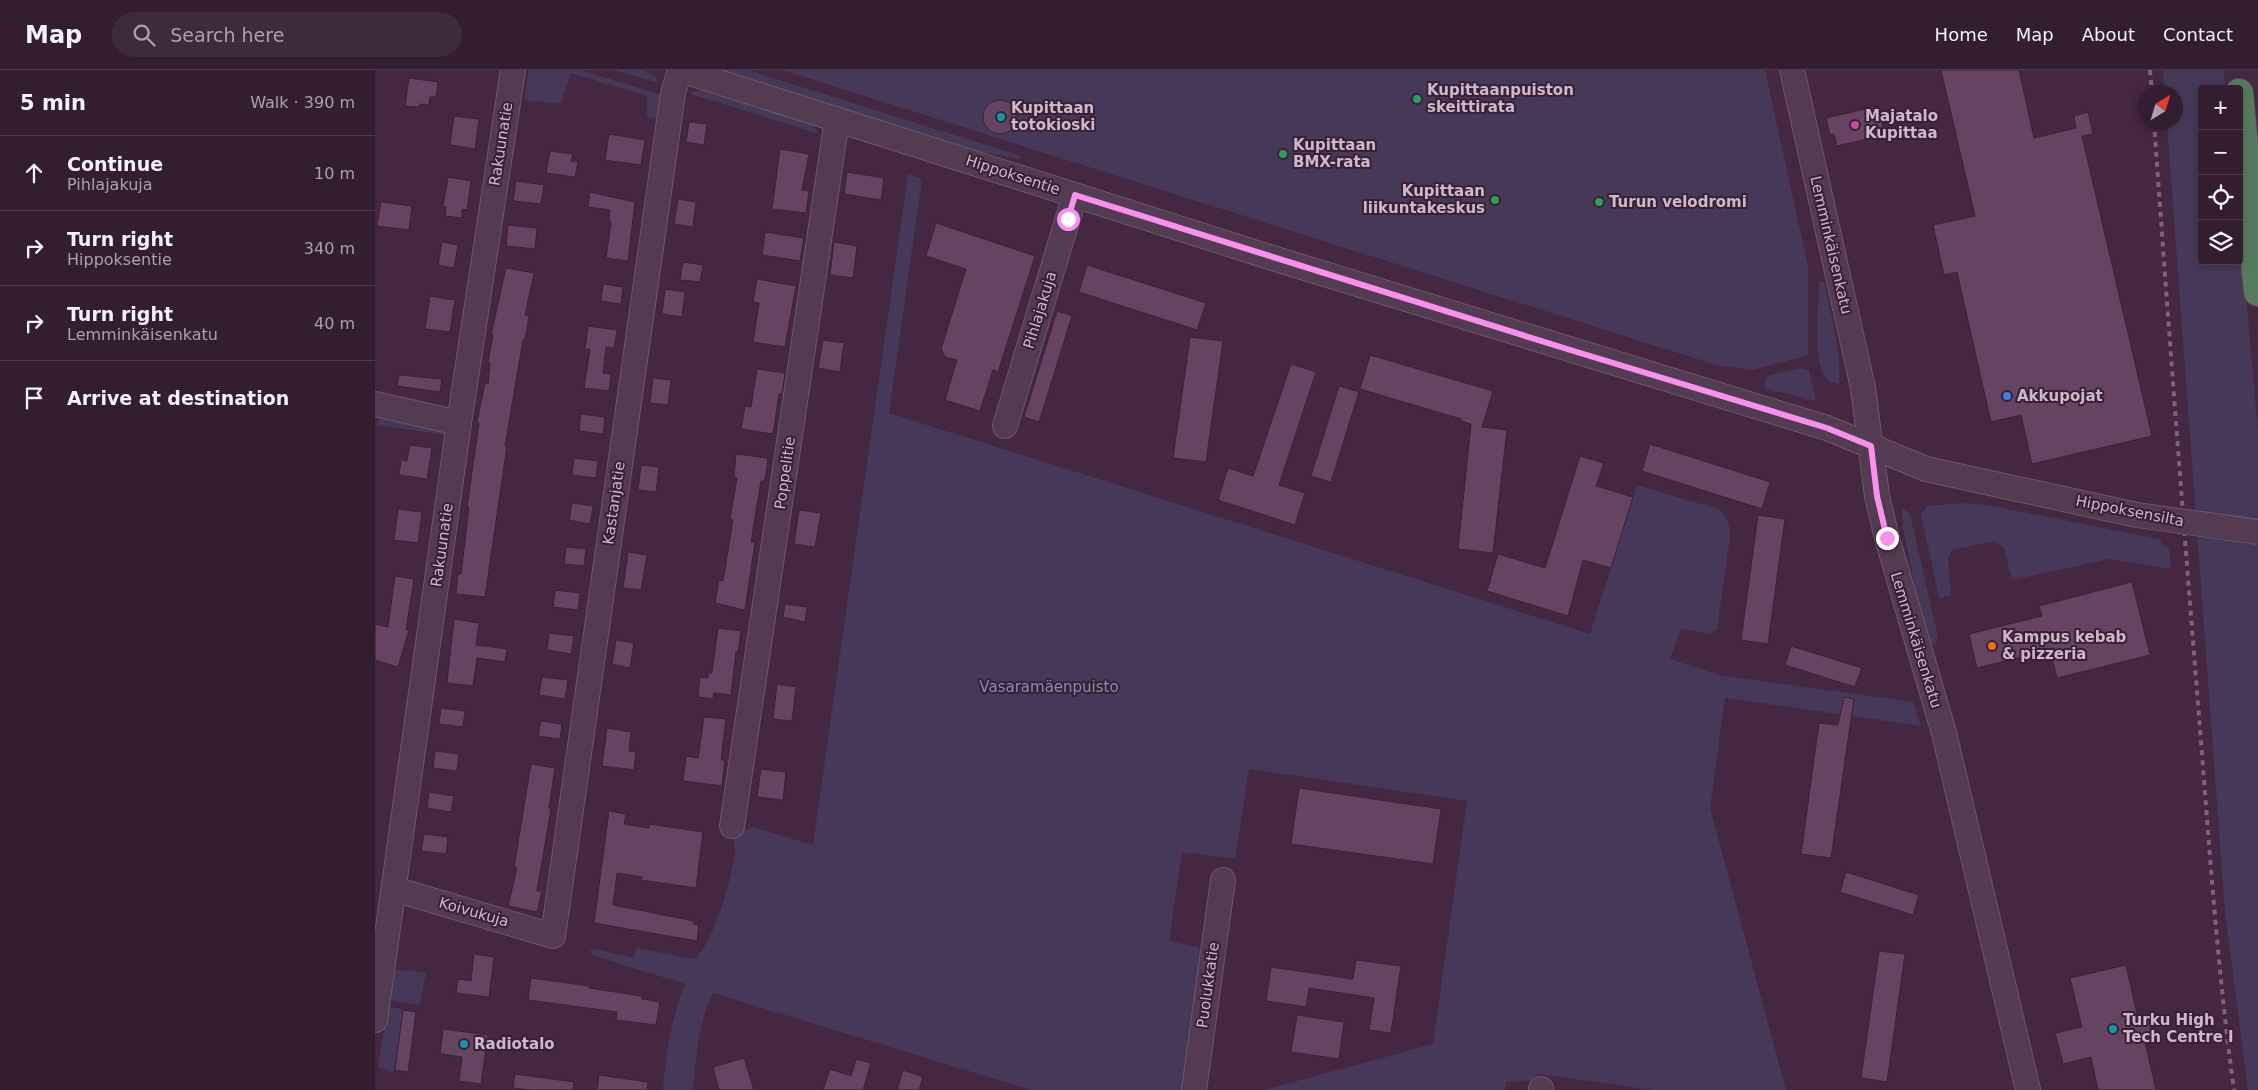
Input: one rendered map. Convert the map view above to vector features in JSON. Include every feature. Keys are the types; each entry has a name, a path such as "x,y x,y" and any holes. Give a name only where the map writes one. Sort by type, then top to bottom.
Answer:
{"highway":[{"path":"2237,70 2239,85"},
{"path":"2243,130 2258,292"}],"street":[{"name":"Rakuunatie","path":"375,1020 383,911 394,889 459,422 513,70"},
{"name":"Hippoksentie","path":"680,70 1465,318 1827,428 1926,469 2004,486"},
{"name":"Kastanjatie","path":"553,936 672,102 680,70"},
{"name":"Lemminkäisenkatu","path":"1792,70 1863,388 1877,496 1887,538 1951,759 2028,1090"},
{"name":"Poppelitie","path":"732,826 837,119"},
{"name":"Pihlajakuja","path":"1005,426 1075,195"},
{"path":"375,404 459,422"},
{"name":"Hippoksensilta","path":"2004,486 2137,515 2258,532"},
{"name":"Puolukkatie","path":"1194,1090 1223,880"},
{"name":"Koivukuja","path":"394,889 553,936"}],"green space":[{"path":"529,70 581,70 662,95 658,116 650,119 647,116 647,96 571,73 561,102 556,104 527,100 524,98"},
{"path":"614,70 643,70 655,76 658,83"},
{"path":"720,70 748,70 1021,156 1020,159 976,151"},
{"name":"Kupittaan liikuntakeskus","path":"782,70 1765,70 1808,266 1808,355 1753,370 1716,365"},
{"path":"2163,70 2224,70 2225,85 2198,85 2198,265 2243,265 2243,262 2258,430 2258,1090 2248,1090 2225,912 2168,130 2183,130 2183,85 2164,85"},
{"path":"704,90 808,123 819,134 691,94 692,92"},
{"name":"Vasaramäenpuisto","path":"908,174 922,179 889,413 1590,634 1637,485 1718,509 1724,515 1729,525 1730,537 1717,629 1709,634 1681,628 1670,659 1719,675 1913,702 1921,726 1725,698 1710,808 1786,1090 1653,1090 1538,1074 1536,1080 1506,1082 1505,1090 1264,1090 1433,1044 1467,801 1249,769 1235,859 1182,852 1169,941 1197,947 1204,955 1186,1090 1031,1090 713,993 701,1028 693,1090 663,1090 670,1036 685,984 592,955 590,950 595,949 634,958 636,948 694,959 708,940 715,926 726,894 735,854 732,835 753,827 813,845"},
{"path":"1819,281 1824,281 1835,332 1839,359 1839,384 1826,377 1820,363 1817,340"},
{"path":"1801,368 1809,370 1816,401 1764,388 1767,376"},
{"path":"381,417 446,432 446,435 376,425"},
{"path":"1962,503 1987,505 2160,539 2162,545 2169,547 2171,569 2108,559 2012,580 2004,548 1994,541 1952,550 1948,558 1951,595 1939,598 1921,515 1927,506"},
{"path":"1902,507 1910,514 1938,637 1936,643 1930,646 1918,601 1903,528"},
{"path":"393,969 426,973 420,1005 393,1001 389,998"},
{"path":"388,1007 403,1009 394,1072 378,1067"}],"building":[{"path":"1941,70 2019,70 2034,138 2076,128 2074,116 2088,112 2093,134 2082,136 2152,436 2032,464 2021,415 1991,422 1957,272 1944,275 1933,225 1975,216"},
{"path":"409,78 438,82 436,97 430,97 429,105 420,104 420,107 405,106"},
{"name":"Kupittaan totokioski","path":"1000,100 1007,101 1012,105 1016,110 1016,124 1012,129 1007,133 1000,134 993,133 988,129 984,124 983,117 984,110 988,105 993,101"},
{"path":"1878,106 1885,135 1837,146 1834,134 1830,135 1826,118"},
{"path":"454,116 479,119 475,149 450,145"},
{"path":"689,122 707,124 704,145 686,142"},
{"path":"609,134 645,140 641,165 605,160"},
{"path":"780,149 809,154 802,190 809,191 806,213 772,209"},
{"path":"550,151 573,154 571,161 578,162 575,177 546,173"},
{"path":"847,172 884,178 881,200 844,194"},
{"path":"448,177 471,181 467,210 462,209 462,218 445,216 446,207 443,207"},
{"path":"516,181 544,185 541,204 513,201"},
{"path":"590,192 635,202 628,261 606,258 611,222 609,221 610,210 588,207"},
{"path":"678,199 696,202 693,227 674,224"},
{"path":"381,202 412,206 409,230 377,226"},
{"path":"936,223 1035,256 998,372 993,370 980,411 945,400 957,360 945,357 941,349 966,269 926,256"},
{"path":"508,225 537,228 535,249 506,246"},
{"path":"765,232 804,238 800,261 762,255"},
{"path":"442,242 458,245 454,268 438,265"},
{"path":"834,242 857,246 853,278 830,275"},
{"path":"683,262 703,265 700,282 680,280"},
{"path":"1087,265 1206,303 1197,330 1079,292"},
{"path":"506,268 534,273 525,315 529,316 525,340 523,340 505,446 507,446 485,597 456,594 458,574 461,574 469,507 467,507 479,423 477,422 485,383 488,384 490,362 488,362 493,335 491,335"},
{"path":"757,279 796,286 785,347 753,342 759,303 753,302"},
{"path":"603,284 623,287 621,304 601,301"},
{"path":"665,289 685,292 682,317 662,314"},
{"path":"430,296 455,300 450,332 425,329"},
{"path":"1057,311 1072,316 1039,422 1024,417"},
{"path":"588,326 617,330 614,348 606,347 603,373 611,374 609,391 584,388 590,349 585,349"},
{"path":"1190,337 1223,341 1206,462 1173,458"},
{"path":"823,340 844,343 840,372 818,368"},
{"path":"1370,355 1493,391 1482,427 1507,430 1493,553 1458,549 1471,424 1461,421 1461,419 1360,389"},
{"path":"1291,364 1316,372 1279,485 1305,493 1295,525 1218,500 1228,468 1253,476"},
{"path":"757,369 785,373 782,394 779,394 773,434 741,429 745,406 751,407"},
{"path":"399,375 442,379 440,392 397,386"},
{"path":"653,378 671,380 668,405 650,403"},
{"path":"1339,386 1359,392 1331,482 1311,476"},
{"path":"581,414 605,417 603,434 579,431"},
{"path":"1650,444 1770,482 1762,509 1642,471"},
{"path":"410,445 432,448 427,479 399,475 401,460 407,461"},
{"path":"736,454 768,458 765,481 761,481 751,542 755,542 745,610 715,603 719,580 723,581 733,520 730,519 737,478 734,477"},
{"path":"1580,456 1604,463 1596,486 1633,497 1611,568 1583,560 1568,616 1487,591 1498,554 1545,568"},
{"path":"574,458 598,461 596,478 572,475"},
{"path":"641,465 659,467 656,492 638,490"},
{"path":"572,503 593,506 590,524 569,520"},
{"path":"398,509 422,512 418,543 394,540"},
{"path":"799,510 821,513 815,547 794,544"},
{"path":"1758,515 1785,519 1768,644 1741,640"},
{"path":"566,547 586,549 584,566 564,564"},
{"path":"628,552 647,555 641,590 623,588"},
{"path":"395,576 414,579 406,630 409,630 398,667 375,660 375,624 388,627"},
{"path":"2132,582 2150,655 2057,678 2050,650 1977,668 1969,634 2042,616 2039,606"},
{"path":"555,590 580,593 578,610 553,607"},
{"path":"785,604 807,607 805,622 783,617"},
{"path":"454,619 479,623 476,645 507,649 505,662 477,658 473,686 447,683"},
{"path":"718,628 741,631 738,652 736,652 731,695 714,693 713,699 698,697 700,677 708,678 708,673 712,673"},
{"path":"549,633 574,636 571,654 547,650"},
{"path":"616,640 634,643 630,668 612,664"},
{"path":"1791,646 1862,668 1855,687 1785,665"},
{"path":"542,677 568,680 565,699 539,695"},
{"path":"777,684 796,687 792,721 773,719"},
{"path":"1844,697 1854,699 1831,858 1801,854 1819,723 1838,725"},
{"path":"441,708 465,711 463,727 439,724"},
{"path":"704,717 726,719 721,760 725,760 722,786 683,781 686,756 698,758"},
{"path":"541,721 562,724 560,739 538,736"},
{"path":"607,728 631,732 629,751 636,752 634,770 602,766"},
{"path":"435,751 459,754 457,771 433,768"},
{"path":"531,764 555,768 549,808 551,809 537,891 542,891 537,912 508,906 517,868 514,867"},
{"path":"761,769 786,772 783,800 757,797"},
{"path":"1299,788 1441,809 1433,864 1291,844"},
{"path":"429,792 454,796 451,812 427,808"},
{"path":"609,811 626,814 624,824 649,828 649,824 703,832 696,888 641,880 642,877 617,873 613,905 694,921 693,924 699,925 697,941 594,923"},
{"path":"424,834 448,837 446,854 421,851"},
{"path":"1846,872 1919,895 1913,915 1840,892"},
{"path":"1879,951 1905,954 1887,1082 1861,1078"},
{"path":"474,954 494,957 489,997 456,993 458,979 471,981"},
{"path":"1356,960 1401,966 1391,1033 1369,1030 1374,998 1309,988 1306,1007 1266,1001 1271,967 1353,979"},
{"name":"Turku High Tech Centre I","path":"2126,965 2138,1018 2148,1016 2154,1040 2145,1042 2156,1090 2098,1090 2091,1057 2063,1064 2055,1033 2082,1027 2070,978"},
{"path":"531,978 589,986 589,988 642,996 642,999 660,1002 656,1025 616,1020 617,1012 528,1000"},
{"path":"403,1010 416,1012 408,1072 395,1070"},
{"path":"1297,1015 1344,1022 1339,1059 1291,1052"},
{"name":"Radiotalo","path":"443,1029 488,1035 481,1084 459,1081 462,1057 440,1054"},
{"path":"744,1058 754,1090 719,1090 713,1067"},
{"path":"856,1059 871,1063 863,1090 823,1090 830,1069 851,1076"},
{"path":"903,1070 923,1077 919,1090 897,1090"},
{"path":"515,1074 574,1082 573,1090 513,1088"},
{"path":"599,1075 648,1082 647,1090 597,1090"}],"railway":[{"path":"2150,70 2151,85"},
{"path":"2155,130 2210,857 2218,950 2234,1090"}],"place":[{"name":"Kupittaanpuiston skeittirata","path":"1417,99"},
{"name":"Kupittaan totokioski","path":"1001,117"},
{"name":"Majatalo Kupittaa","path":"1855,125"},
{"name":"Kupittaan BMX-rata","path":"1283,154"},
{"name":"Kupittaan liikuntakeskus","path":"1495,200"},
{"name":"Turun velodromi","path":"1599,202"},
{"name":"Akkupojat","path":"2007,396"},
{"name":"Kampus kebab & pizzeria","path":"1992,646"},
{"name":"Turku High Tech Centre I","path":"2113,1029"},
{"name":"Radiotalo","path":"464,1044"}],"route":[{"path":"1068,219 1075,195 1279,260 1827,428 1871,446 1877,496 1887,538"}]}
